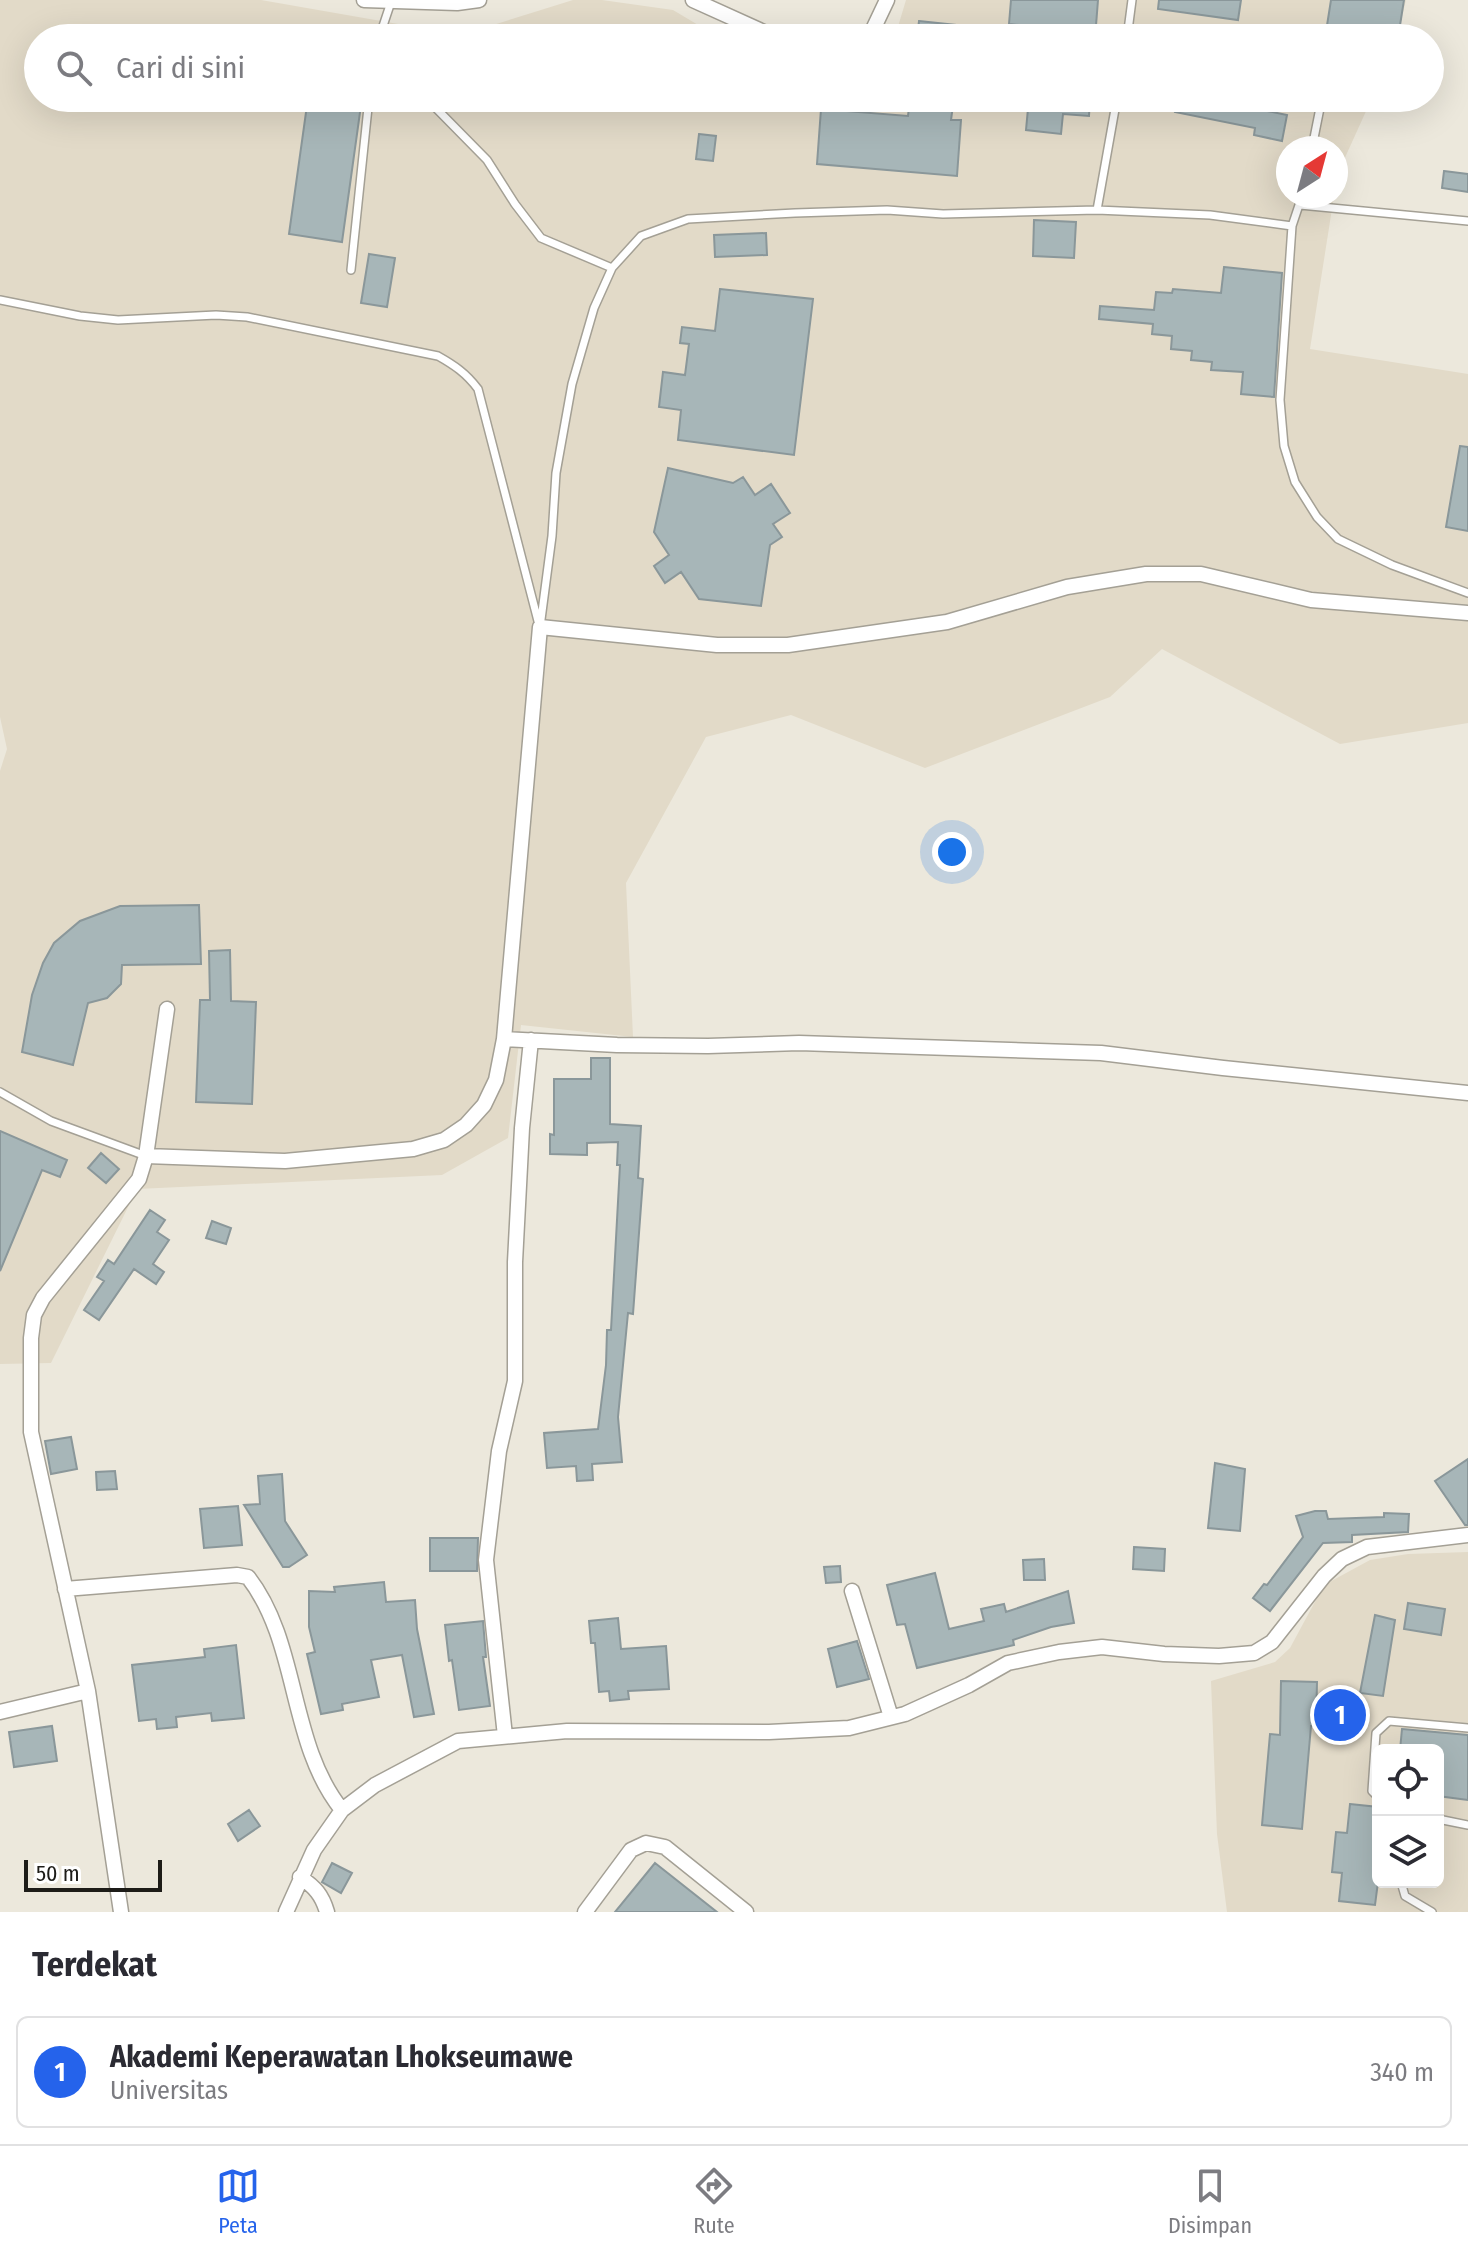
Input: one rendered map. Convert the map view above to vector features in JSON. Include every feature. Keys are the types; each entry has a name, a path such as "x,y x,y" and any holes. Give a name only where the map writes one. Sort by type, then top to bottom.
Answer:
{"street":[{"path":"364,0 457,3 479,0"},
{"path":"693,0 746,24"},
{"path":"876,24 887,0"},
{"path":"146,1156 285,1161 413,1149 444,1140 466,1125 484,1105 496,1080 504,1039 540,627 717,645 788,645 947,622 1067,587 1146,574 1201,574 1311,600 1468,613"},
{"path":"121,1912 88,1691 31,1432 31,1338 34,1315 43,1298 139,1179 146,1156 167,1009"},
{"path":"504,1039 708,1046 799,1043 1101,1053 1468,1093"},
{"path":"505,1736 486,1560 499,1451 515,1381 516,1247 522,1128 531,1040"},
{"path":"286,1912 314,1850 342,1810 375,1785 458,1741 567,1731 769,1732 849,1728 905,1714 969,1685 1008,1663 1059,1652 1102,1647 1164,1654 1219,1656 1254,1653 1272,1642 1324,1576 1342,1559 1367,1547 1468,1535"},
{"path":"65,1589 237,1575 248,1577 272,1619 316,1764 327,1791 342,1810"},
{"path":"852,1591 891,1717"},
{"path":"0,1712 88,1691"},
{"path":"585,1912 631,1850 646,1843 665,1847 746,1912"},
{"path":"300,1877 322,1896 327,1912"}],"lane":[{"path":"1129,24 1132,0"},
{"path":"384,24 392,1"},
{"path":"351,270 368,112"},
{"path":"440,112 487,160 541,238 612,268"},
{"path":"1097,210 1114,112"},
{"path":"1314,136 1319,112"},
{"path":"1299,208 1292,226 1280,400 1284,446 1295,482 1317,517 1338,539 1392,565 1468,593"},
{"path":"1332,208 1468,221"},
{"path":"540,627 552,536 556,473 572,384 594,308 612,268 641,236 688,219 887,210 943,214 1097,210 1210,215 1292,226"},
{"path":"0,300 80,316 118,320 203,315 247,317 438,356 454,365 478,389 540,627"},
{"path":"0,1092 51,1121 146,1156"},
{"path":"1375,1744 1376,1733 1389,1721 1468,1728"},
{"path":"1444,1820 1468,1825"},
{"path":"1403,1888 1405,1896 1432,1912"}],"shaded area":[{"path":"0,0 261,0 398,24 24,24 24,112 1366,112 1348,151 1348,136 1276,136 1276,208 1332,208 1310,349 1468,374 1468,723 1340,744 1162,649 1110,697 925,768 791,715 706,737 626,883 633,1037 521,1025 508,1138 442,1175 137,1189 51,1363 0,1364 0,771 7,749 0,717"},
{"path":"573,0 602,0 673,10 696,24 496,24"},
{"path":"906,0 1406,0 1400,24 899,24"},
{"path":"1468,1552 1468,1912 1227,1912 1217,1834 1211,1681 1275,1662 1290,1648 1324,1585 1370,1560 1408,1554"}],"building":[{"path":"1011,0 1098,0 1096,24 1009,24"},
{"path":"1159,0 1241,0 1238,20 1158,9"},
{"path":"1331,0 1404,0 1400,24 1327,24"},
{"path":"919,21 947,24 919,24"},
{"path":"306,112 360,112 342,242 289,234"},
{"path":"821,112 908,116 908,112 952,112 951,120 961,120 957,176 817,164"},
{"path":"1028,112 1089,112 1089,116 1063,114 1061,134 1026,130"},
{"path":"1175,112 1272,112 1287,115 1283,136 1276,136 1276,140 1254,135 1255,128"},
{"path":"699,134 716,136 713,161 696,159"},
{"path":"1444,171 1468,174 1468,192 1442,188"},
{"path":"1034,220 1076,222 1074,258 1033,256"},
{"path":"766,233 767,255 715,257 714,235"},
{"path":"369,254 395,258 387,307 361,303"},
{"path":"1224,267 1282,273 1274,397 1241,394 1243,372 1211,370 1212,362 1191,360 1192,351 1171,349 1172,336 1152,334 1153,324 1099,319 1100,306 1154,310 1156,292 1172,293 1173,289 1221,293"},
{"path":"720,289 813,299 794,455 678,440 681,410 659,407 663,372 685,375 689,344 680,343 682,327 715,331"},
{"path":"1460,446 1468,447 1468,531 1446,527"},
{"path":"668,468 733,483 743,477 755,495 771,484 790,513 773,524 782,537 770,545 761,606 699,599 681,572 665,583 654,566 669,555 654,532"},
{"path":"199,905 201,964 122,965 121,984 107,998 88,1003 73,1065 22,1052 32,995 43,963 54,943 80,921 120,906"},
{"path":"230,950 231,1001 256,1002 252,1104 196,1102 200,1000 210,1000 209,951"},
{"path":"591,1058 610,1058 610,1124 641,1126 638,1178 643,1179 633,1314 628,1313 618,1417 622,1462 592,1464 593,1480 577,1481 576,1466 547,1468 544,1433 598,1429 607,1330 611,1330 620,1165 617,1165 618,1142 587,1143 587,1155 550,1154 550,1134 554,1135 554,1079 591,1079"},
{"path":"0,1131 67,1160 60,1177 42,1170 0,1271"},
{"path":"101,1153 119,1169 106,1183 88,1168"},
{"path":"150,1210 165,1220 157,1232 169,1240 153,1264 164,1272 156,1284 134,1269 99,1320 84,1310 104,1281 97,1277 108,1260 114,1264"},
{"path":"212,1221 231,1228 226,1244 206,1238"},
{"path":"71,1437 77,1469 51,1474 45,1441"},
{"path":"1468,1459 1468,1525 1465,1525 1435,1481"},
{"path":"1215,1463 1245,1469 1240,1531 1208,1528"},
{"path":"115,1471 117,1489 97,1490 96,1472"},
{"path":"282,1474 285,1521 307,1555 289,1567 283,1567 244,1505 260,1504 258,1476"},
{"path":"238,1506 242,1545 204,1548 200,1509"},
{"path":"1326,1511 1328,1519 1384,1517 1384,1513 1409,1514 1408,1532 1352,1535 1352,1542 1323,1543 1270,1611 1253,1598 1264,1584 1267,1585 1303,1537 1296,1516"},
{"path":"430,1538 478,1538 477,1571 430,1571"},
{"path":"1134,1547 1165,1549 1164,1571 1133,1569"},
{"path":"1044,1559 1045,1580 1024,1580 1023,1560"},
{"path":"840,1566 841,1582 826,1583 824,1567"},
{"path":"935,1573 949,1629 984,1621 981,1609 1004,1604 1006,1612 1068,1591 1074,1623 1013,1640 1014,1645 917,1668 905,1624 897,1625 887,1585"},
{"path":"384,1582 386,1602 415,1600 417,1629 434,1714 414,1717 402,1655 371,1660 379,1697 342,1704 343,1710 321,1714 307,1654 315,1652 309,1627 309,1591 335,1592 334,1587"},
{"path":"1408,1603 1445,1609 1441,1635 1404,1629"},
{"path":"1375,1615 1395,1620 1383,1696 1360,1693"},
{"path":"618,1618 621,1649 666,1646 669,1689 628,1691 629,1699 610,1701 609,1691 599,1692 595,1643 591,1643 589,1621"},
{"path":"483,1621 486,1657 483,1657 490,1706 459,1710 445,1625"},
{"path":"857,1641 869,1679 837,1687 828,1649"},
{"path":"236,1645 244,1718 212,1721 211,1713 176,1717 177,1727 157,1729 156,1719 139,1721 132,1665 205,1657 204,1649"},
{"path":"1281,1681 1317,1682 1316,1726 1311,1726 1302,1829 1262,1825 1270,1734 1280,1735"},
{"path":"52,1726 57,1761 14,1767 9,1732"},
{"path":"1402,1729 1468,1735 1468,1800 1444,1797 1444,1744 1401,1744"},
{"path":"1350,1804 1372,1806 1372,1888 1377,1888 1375,1905 1339,1901 1342,1873 1332,1872 1336,1832 1347,1833"},
{"path":"249,1810 260,1826 238,1841 228,1824"},
{"path":"332,1863 352,1873 341,1893 322,1882"},
{"path":"655,1863 717,1912 615,1912"}],"place":[{"name":"Akademi Keperawatan Lhokseumawe","path":"1340,1715"}]}
